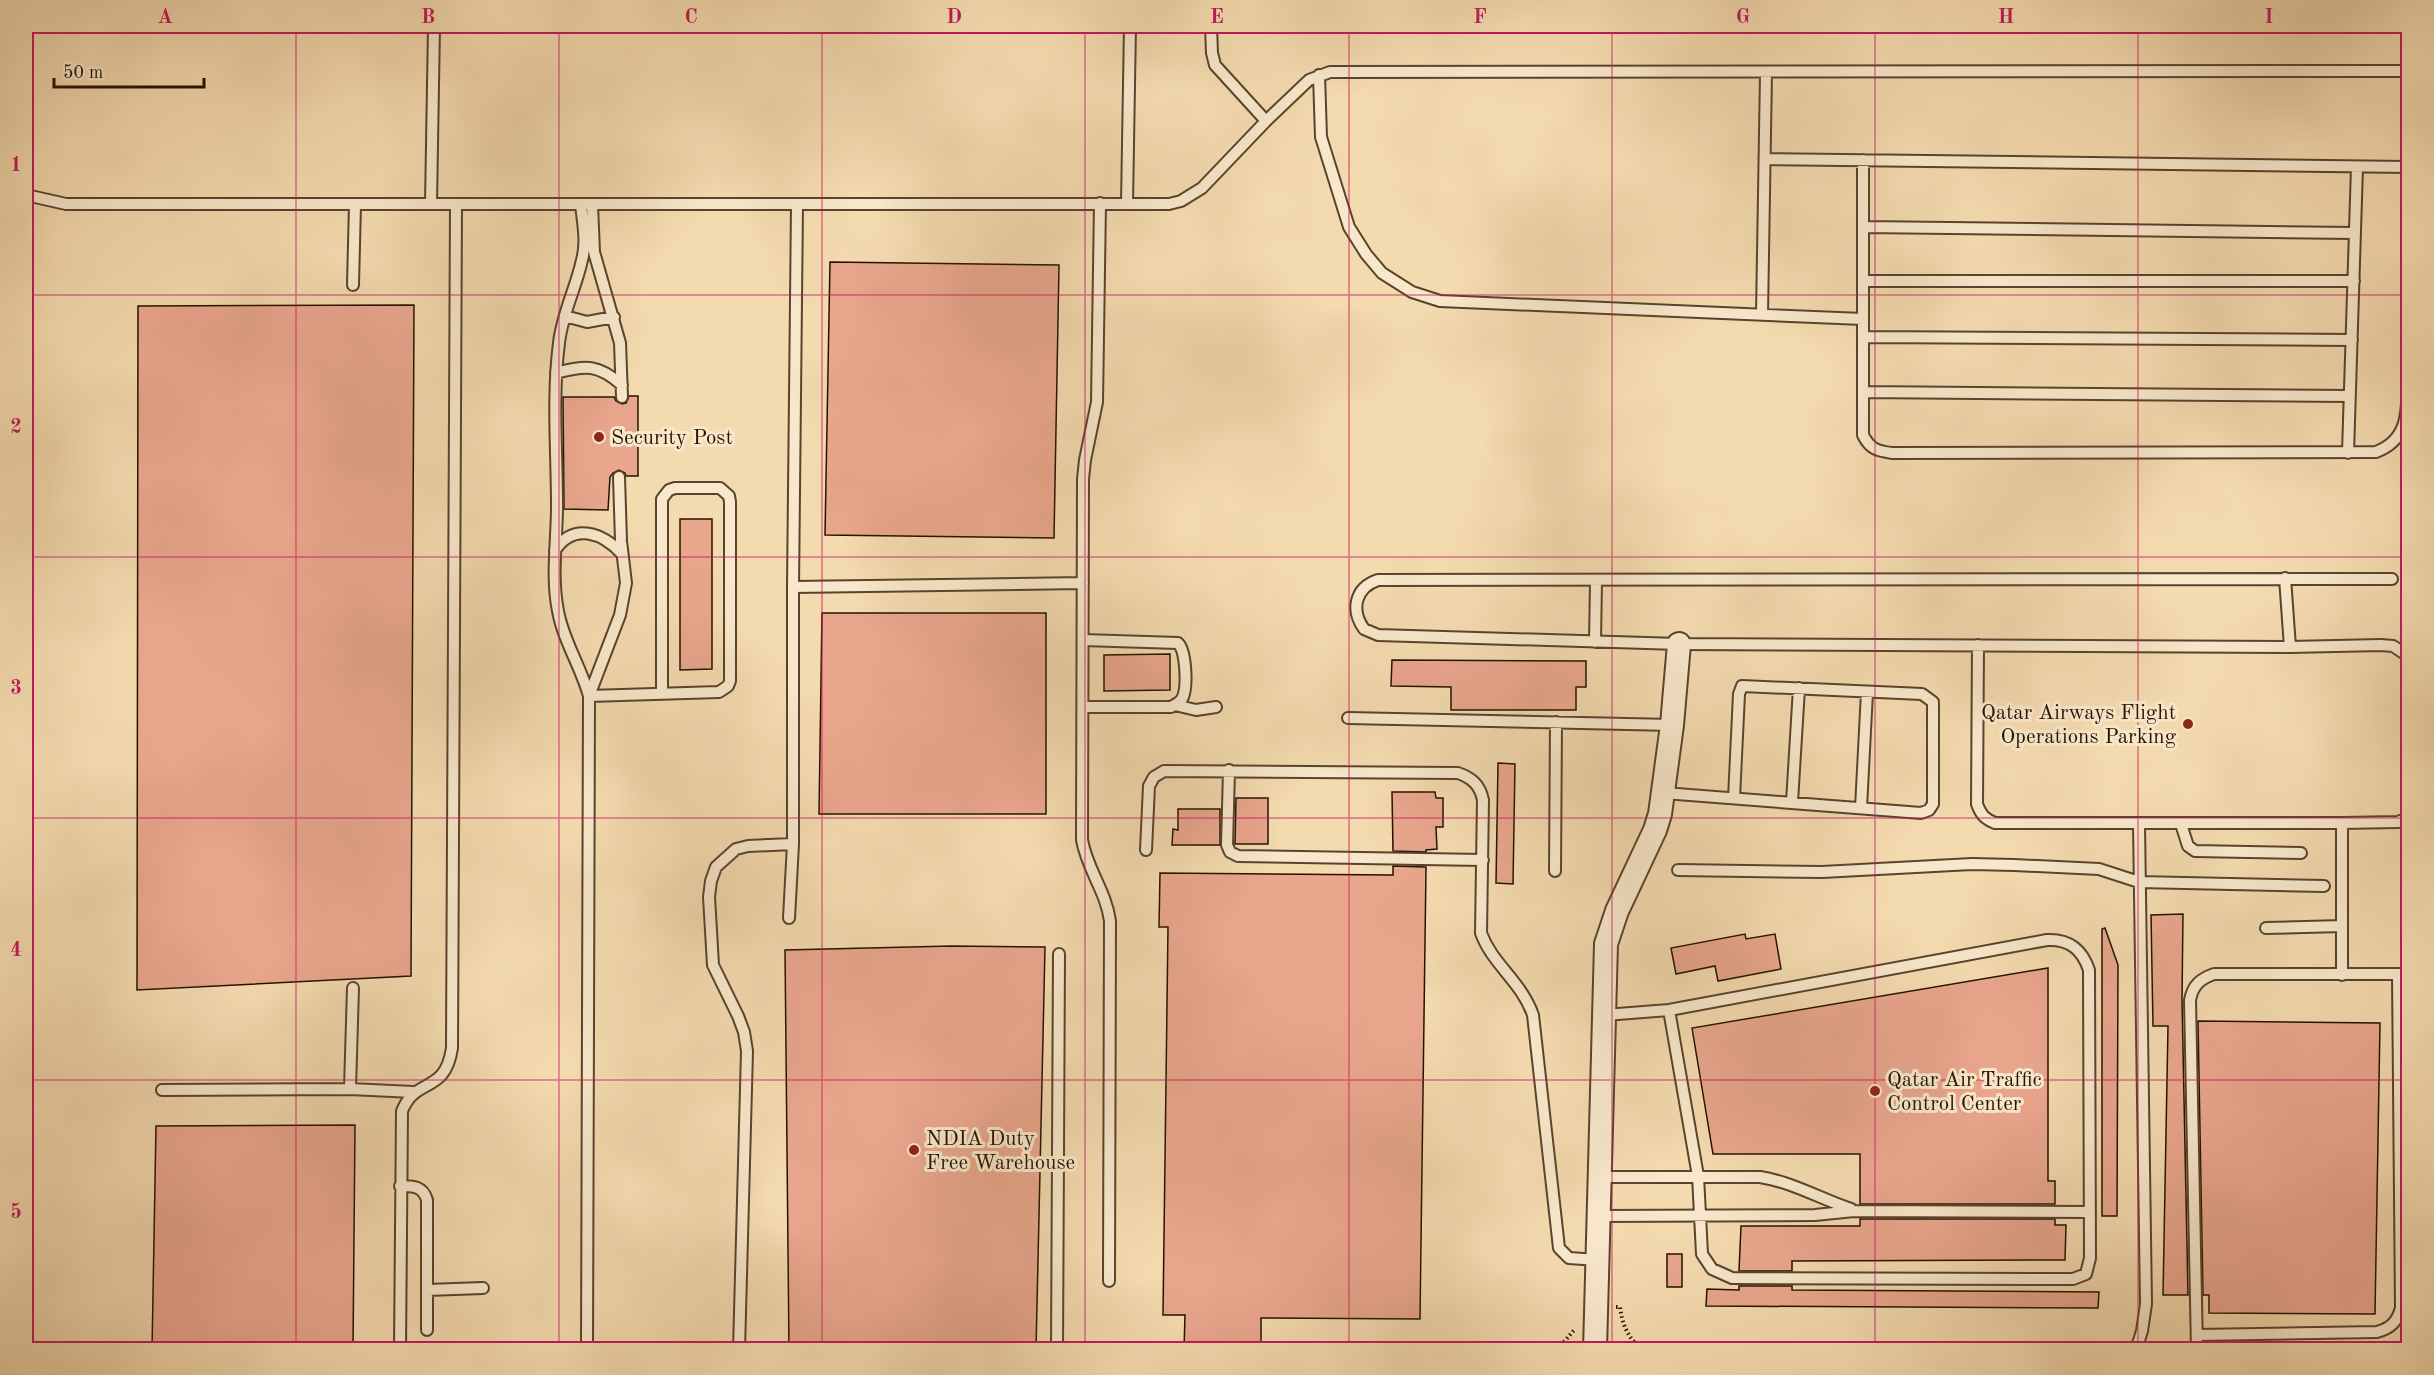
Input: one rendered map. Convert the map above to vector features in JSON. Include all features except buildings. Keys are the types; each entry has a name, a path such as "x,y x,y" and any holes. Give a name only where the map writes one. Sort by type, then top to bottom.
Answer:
{"street":[{"path":"1595,1350 1608,933 1655,830 1664,792 1679,644"}],"lane":[{"path":"431,204 434,26"},
{"path":"1127,203 1130,26"},
{"path":"1210,26 1215,65 1266,121"},
{"path":"26,195 66,204 1169,204 1192,196 1202,188 1309,80 1330,72 1767,74 2409,71"},
{"path":"1762,315 1767,74"},
{"path":"1319,75 1321,137 1349,227 1366,254 1382,273 1412,292 1440,301 1863,318"},
{"path":"1766,159 2409,167"},
{"path":"1863,160 1863,435 1868,445 1877,451 1892,453 2376,452 2394,441 2407,418 2409,384"},
{"path":"2348,453 2357,167"},
{"path":"1100,203 1097,402 1084,460 1083,479 1082,840 1087,861 1106,900 1110,921 1109,1281"},
{"path":"353,285 355,204"},
{"path":"400,1350 402,1111 406,1100 413,1092 436,1081 445,1072 452,1048 456,204"},
{"path":"586,205 584,252 565,316 559,342 556,373 555,593 558,612 589,696 587,1350"},
{"path":"586,205 594,252 620,343 622,397"},
{"path":"789,918 793,844 797,205"},
{"path":"1864,227 2355,232"},
{"path":"1863,281 2354,281"},
{"path":"565,316 587,322 614,317"},
{"path":"1863,337 2352,340"},
{"path":"556,373 589,367 600,369 622,385"},
{"path":"1863,392 2350,396"},
{"path":"589,696 620,615 626,583 619,510 619,477"},
{"path":"589,696 719,692 728,686 730,681 730,502 729,496 720,488 675,488 665,494 662,500 662,692"},
{"path":"555,550 567,537 589,533 608,540 623,555"},
{"path":"2285,578 2290,647"},
{"path":"2392,579 1378,580 1364,587 1356,604 1356,613 1364,629 1377,635 1679,644 2290,647 2381,645 2392,646 2409,656"},
{"path":"1595,642 1596,581"},
{"path":"793,587 1083,583"},
{"path":"1083,640 1178,643 1184,654 1184,690 1182,699 1175,705 1166,708 1083,707"},
{"path":"1978,645 1977,804 1981,814 1995,824 2342,823 2398,822 2409,818"},
{"path":"1664,792 1734,798 1792,802 1921,813 1929,810 1933,804 1933,702 1931,698 1922,694 1747,686 1740,689 1734,798"},
{"path":"1792,802 1798,688"},
{"path":"1861,808 1867,692"},
{"path":"1175,705 1196,710 1216,707"},
{"path":"1348,718 1672,725"},
{"path":"1555,872 1557,722"},
{"path":"1146,850 1149,786 1159,773 1170,770 1458,773 1478,785 1483,800 1481,933 1485,944 1495,958 1522,990 1533,1015 1559,1248 1569,1258 1598,1260"},
{"path":"1229,770 1227,845 1230,852 1238,856 1483,860"},
{"path":"2342,823 2342,975"},
{"path":"2181,824 2188,846 2194,851 2301,853"},
{"path":"2136,1350 2142,1331 2146,1304 2139,825"},
{"path":"739,1350 747,1051 744,1032 738,1016 712,965 709,897 716,867 736,849 748,846 793,844"},
{"path":"1678,870 1822,872 1972,864 2014,865 2099,869 2139,882 2324,886"},
{"path":"2266,928 2343,926"},
{"path":"1605,1015 1670,1010 2047,940 2069,943 2079,950 2089,970 2090,1212 2089,1266 2086,1274 2073,1279 1732,1278 1720,1275 1705,1261 1698,1176 1670,1010"},
{"path":"1058,1346 1059,954"},
{"path":"2196,1350 2190,1000 2192,990 2197,983 2214,974 2404,974 2399,1317 2394,1324 2377,1332 2197,1335"},
{"path":"350,1089 353,988"},
{"path":"162,1090 350,1089 413,1092"},
{"path":"1600,1177 1698,1176 1772,1179 1854,1210"},
{"path":"400,1186 417,1186 427,1200 427,1330"},
{"path":"1599,1216 1815,1215 1854,1210 2090,1212"},
{"path":"427,1290 483,1288"}],"place":[{"name":"Security Post","path":"599,437"},
{"name":"Qatar Airways Flight Operations Parking","path":"2188,724"},
{"name":"Qatar Air Traffic Control Center","path":"1875,1091"},
{"name":"NDIA Duty Free Warehouse","path":"914,1150"}]}
